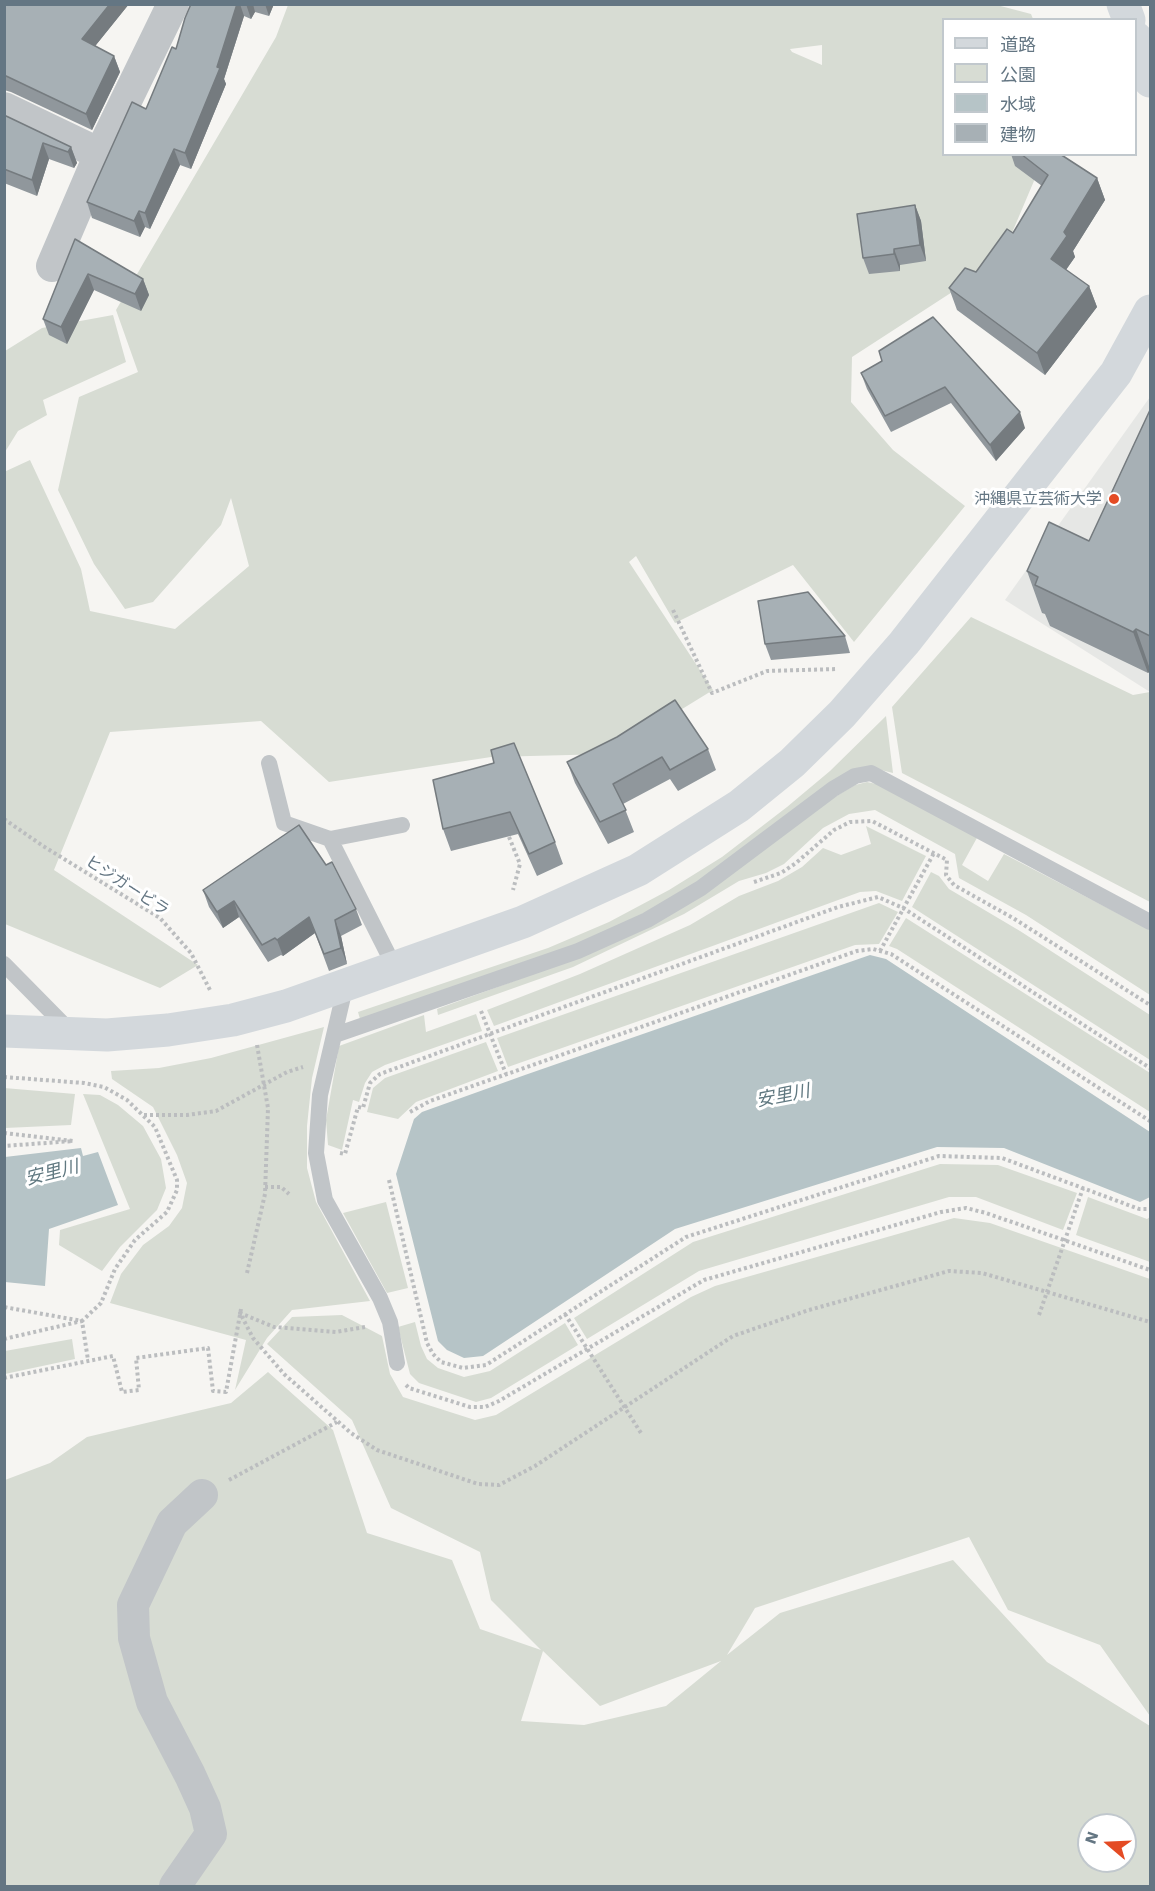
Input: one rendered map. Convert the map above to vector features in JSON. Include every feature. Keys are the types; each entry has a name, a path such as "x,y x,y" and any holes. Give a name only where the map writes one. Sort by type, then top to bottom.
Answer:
{"street":[{"path":"52,266 100,154 173,4"},
{"path":"1137,41 1150,81"},
{"path":"4,108 100,154"},
{"path":"4,1031 107,1035 168,1030 252,1015 395,968 523,922 638,870 738,807 792,763 842,714 904,643 1116,373 1150,311"},
{"path":"175,1887 211,1834 205,1809 190,1775 152,1702 134,1638 133,1605 172,1523 202,1495"}],"lane":[{"path":"269,763 284,823 330,839 402,825"},
{"path":"334,1035 578,951 647,920 701,888 833,789 855,776 871,773 1150,921"},
{"path":"330,839 395,968"},
{"path":"4,964 73,1035"},
{"path":"346,984 320,1095 316,1146 325,1200 380,1298 390,1322 397,1363"}],"path":[{"path":"673,610 712,693 767,671 845,669"},
{"name":"ヒジガービラ","path":"4,819 43,846 160,918 191,953 213,996"},
{"path":"750,883 781,873 834,830 850,822 872,821 947,860 946,875 954,885 1014,918 1150,1005"},
{"path":"509,837 520,864 512,896"},
{"path":"880,951 934,853"},
{"path":"316,1146 345,1154 358,1107 363,1108 370,1083 380,1074 859,900 878,897 903,908 1150,1068"},
{"path":"410,1112 430,1101 857,951 880,951 891,954 1150,1121"},
{"path":"470,1011 480,1007 506,1074"},
{"path":"247,1273 265,1187 268,1108 252,1015"},
{"path":"144,1115 187,1115 216,1111 287,1072 329,1058"},
{"path":"4,1077 84,1083 104,1087 126,1100 155,1127 177,1180 177,1190 167,1212 135,1240 115,1269 101,1302 82,1321 4,1339"},
{"path":"4,1132 73,1141 4,1146"},
{"path":"389,1180 419,1316 433,1354 441,1362 463,1368 486,1365 686,1237 939,1156 1002,1158 1139,1209 1150,1209"},
{"path":"265,1187 281,1187 289,1194"},
{"path":"1039,1315 1083,1188"},
{"path":"397,1363 403,1381 409,1388 470,1407 484,1407 499,1401 704,1280 941,1212 966,1208 1150,1270"},
{"path":"241,1311 253,1338 284,1374 337,1422 377,1450 478,1484 499,1485 535,1467 733,1336 751,1328 950,1271 982,1273 1150,1322"},
{"path":"4,1307 82,1321"},
{"path":"241,1311 274,1327 336,1332 370,1326"},
{"path":"4,1378 113,1356 122,1392 139,1389 136,1358 207,1348 213,1391 226,1392 241,1311"},
{"path":"566,1314 640,1433"},
{"path":"82,1321 88,1361"},
{"path":"202,1495 337,1422"}],"shaded area":[{"name":"沖縄県立芸術大学","path":"1150,397 1150,692 1005,600"}],"green space":[{"path":"993,4 1031,14 1033,18 942,18 942,156 1045,156 1000,261 852,357 851,402 893,450 965,506 854,642 793,565 675,623 636,556 629,562 713,690 609,754 491,757 329,782 261,721 110,732 54,870 198,965 160,988 5,924 4,472 30,460 81,569 90,611 175,629 249,566 231,498 221,525 153,602 125,609 94,564 58,490 79,397 138,372 116,310 276,37 288,5","holes":["822,45 822,65 790,49"]},
{"path":"113,315 126,362 43,400 47,415 18,431 5,452 5,351 42,328"},
{"path":"971,617 1133,695 1150,692 1150,902 902,773 892,707"},
{"path":"886,716 893,773 873,768 704,879 628,923 581,943 360,1019 358,1012 548,948 609,922 669,890 722,857 787,807 830,771"},
{"path":"867,782 881,785 978,836 962,865 988,881 1004,854 1150,930 1150,995 1026,915 959,878 955,854 875,810 849,814 823,828 784,864 766,873 739,881 684,914 573,967 438,1015 437,1009 591,953 833,798 855,785"},
{"path":"866,826 926,856 902,901 876,891 860,892 494,1026 487,1010 580,974 690,925 739,896 778,881 802,867 823,848 841,855 871,844"},
{"path":"931,872 939,876 949,889 1020,931 1150,1015 1150,1060 912,907"},
{"path":"879,903 898,912 879,944 855,945 508,1067 497,1038"},
{"path":"906,918 1150,1073 1150,1112 889,946"},
{"path":"476,1014 482,1031 385,1065 372,1072 365,1083 359,1102 353,1100 342,1150 328,1145 326,1120 339,1046 424,1015 426,1032"},
{"path":"324,1027 312,1078 307,1126 307,1168 316,1202 370,1301 292,1310 267,1338 235,1390 246,1340 110,1303 121,1274 143,1245 169,1226 182,1208 187,1183 177,1155 153,1107 112,1079 111,1071 159,1068 211,1058"},
{"path":"486,1042 498,1071 416,1102 398,1119 367,1112 373,1088 385,1078"},
{"path":"4,1088 75,1094 71,1125 5,1128"},
{"path":"83,1094 100,1095 118,1105 143,1126 161,1159 166,1188 157,1210 120,1247 102,1271 59,1245 60,1230 130,1209"},
{"path":"940,1164 998,1165 1077,1193 1063,1230 976,1197 949,1197 699,1271 587,1339 574,1318 693,1242"},
{"path":"1088,1197 1147,1219 1150,1217 1150,1262 1076,1235"},
{"path":"386,1202 408,1288 387,1293 343,1213"},
{"path":"954,1218 990,1223 1150,1279 1150,1716 1100,1645 1008,1610 969,1537 755,1608 727,1655 780,1613 953,1560 1047,1662 1150,1726 1150,1886 5,1886 5,1480 50,1463 87,1437 231,1403 268,1372 333,1430 367,1533 452,1560 480,1629 541,1650 491,1600 480,1552 391,1508 352,1420 267,1344 292,1317 342,1315 382,1336 390,1374 403,1397 475,1420 496,1415 691,1297 715,1286","holes":["543,1651 600,1706 721,1661 666,1706 584,1725 521,1721"]},
{"path":"415,1322 427,1359 438,1368 464,1377 490,1371 565,1323 578,1345 491,1398 476,1402 419,1383 410,1374 398,1327"},
{"path":"72,1339 75,1359 5,1374 5,1351"}],"water":[{"name":"安里川","path":"870,955 886,959 1150,1132 1150,1197 1140,1202 1004,1148 937,1147 675,1229 483,1356 464,1358 447,1350 438,1341 396,1174 414,1119 422,1112"},
{"name":"安里川","path":"81,1148 83,1156 98,1152 118,1205 49,1229 45,1286 5,1282 5,1157"}],"building":[{"path":"4,4 110,4 82,39 114,56 86,114 4,75"},
{"path":"191,4 237,4 217,67 220,68 185,153 174,149 145,213 139,211 134,221 87,202 132,102 146,109 172,47 176,49"},
{"path":"4,115 71,147 68,152 43,143 32,180 4,169"},
{"path":"1024,156 1063,156 1097,178 1064,232 1067,236 1051,259 1089,286 1037,353 949,288 965,268 976,272 1007,229 1013,233 1048,175"},
{"path":"915,205 920,245 894,249 894,254 863,258 857,214"},
{"path":"75,239 143,279 135,294 88,274 61,327 43,319"},
{"path":"933,317 1020,412 990,445 945,387 885,416 861,373 882,361 879,351"},
{"path":"1150,410 1150,636 1136,629 1133,632 1035,585 1038,577 1027,571 1049,522 1089,541"},
{"path":"808,592 845,636 765,644 758,601"},
{"path":"675,700 708,749 670,770 662,757 613,784 626,810 600,822 567,762 617,737"},
{"path":"514,743 555,842 529,854 510,812 443,829 433,780 494,763 491,750"},
{"path":"299,825 326,865 332,862 356,909 335,920 341,948 324,954 309,917 277,940 275,938 262,945 234,901 217,912 203,890"}],"place":[{"name":"沖縄県立芸術大学","path":"1114,499"}]}
